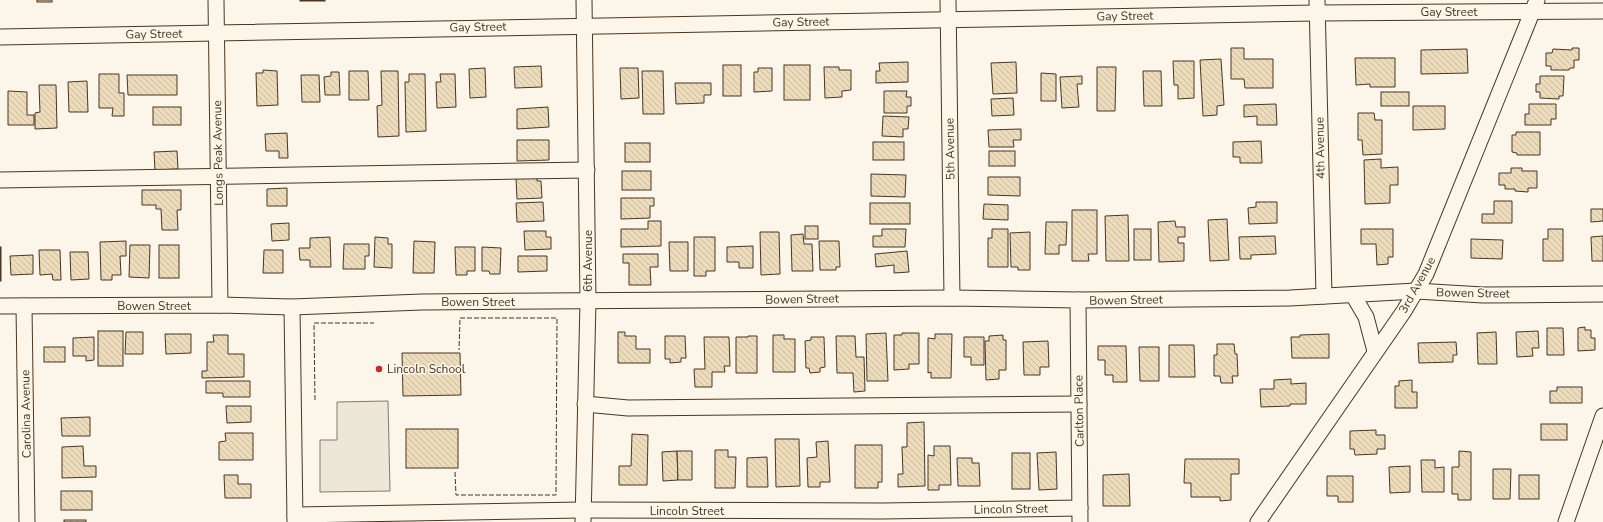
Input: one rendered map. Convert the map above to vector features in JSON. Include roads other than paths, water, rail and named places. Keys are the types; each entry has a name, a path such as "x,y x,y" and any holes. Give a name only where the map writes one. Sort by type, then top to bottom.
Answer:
{"street":[{"name":"Longs Peak Avenue","path":"216,0 220,305"},
{"name":"6th Avenue","path":"582,516 588,301 584,0"},
{"name":"5th Avenue","path":"948,0 952,298"},
{"name":"Gay Street","path":"0,37 585,25 948,20 1317,6 1535,6 1603,11"},
{"name":"4th Avenue","path":"1317,6 1324,296"},
{"name":"3rd Avenue","path":"1258,522 1404,311 1426,274 1535,6"},
{"path":"0,180 587,170"},
{"name":"Bowen Street","path":"0,306 220,305 292,307 422,302 952,298 1078,300 1324,296 1416,292 1483,295 1603,294"},
{"path":"1353,295 1366,317 1375,351"},
{"name":"Carlton Place","path":"1078,300 1080,515"},
{"name":"Carolina Avenue","path":"24,306 27,522"},
{"path":"292,307 295,519"},
{"path":"585,404 628,408 1079,404"},
{"path":"1566,522 1603,416"},
{"name":"Lincoln Street","path":"295,519 882,511 1080,515"}],"place":[{"name":"Lincoln School","path":"379,369"}]}
